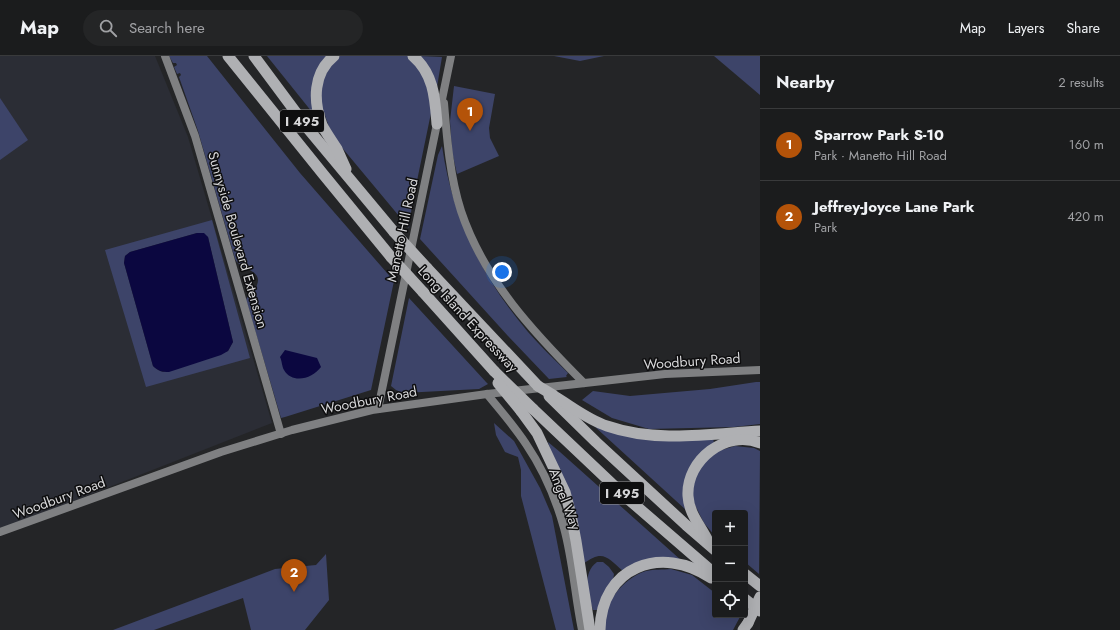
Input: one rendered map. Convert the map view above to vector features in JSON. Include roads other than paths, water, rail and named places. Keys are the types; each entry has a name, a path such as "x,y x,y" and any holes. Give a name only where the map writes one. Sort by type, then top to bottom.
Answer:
{"highway":[{"name":"Long Island Expressway","path":"228,56 391,257 490,368 627,498 712,571"},
{"name":"Long Island Expressway","path":"254,56 309,130 353,184 427,268 559,407 712,548"},
{"path":"334,56 323,68 318,79 316,99 322,125 337,149 353,184"},
{"path":"414,56 426,71 431,81 435,94 437,124"},
{"path":"490,368 537,433 565,492 572,522 590,630"},
{"path":"538,386 607,426 628,433 652,436 672,436 760,431"},
{"path":"712,548 689,506 688,489 693,472 708,452 722,443 738,439 760,443"},
{"path":"600,630 600,617 605,600 614,586 636,568 651,562 667,562 685,565 702,572 712,579"},
{"path":"748,576 760,586"},
{"path":"745,628 760,597"},
{"path":"748,603 760,612"}],"main road":[{"name":"Sunnyside Boulevard Extension","path":"165,56 197,144 281,434"},
{"name":"Manetto Hill Road","path":"378,409 451,56"},
{"path":"444,93 447,141 454,183 462,212 474,241 493,276 512,304 530,327 584,384"},
{"name":"Woodbury Road","path":"0,532 162,473 281,434 313,424 378,409 487,394 665,374 760,370"},
{"name":"Angel Way","path":"487,394 526,444 541,470 556,505 564,528 569,550 582,630"}],"place":[{"name":"Sparrow Park S-10","path":"470,131"},
{"name":"Jeffrey-Joyce Lane Park","path":"294,592"}]}
